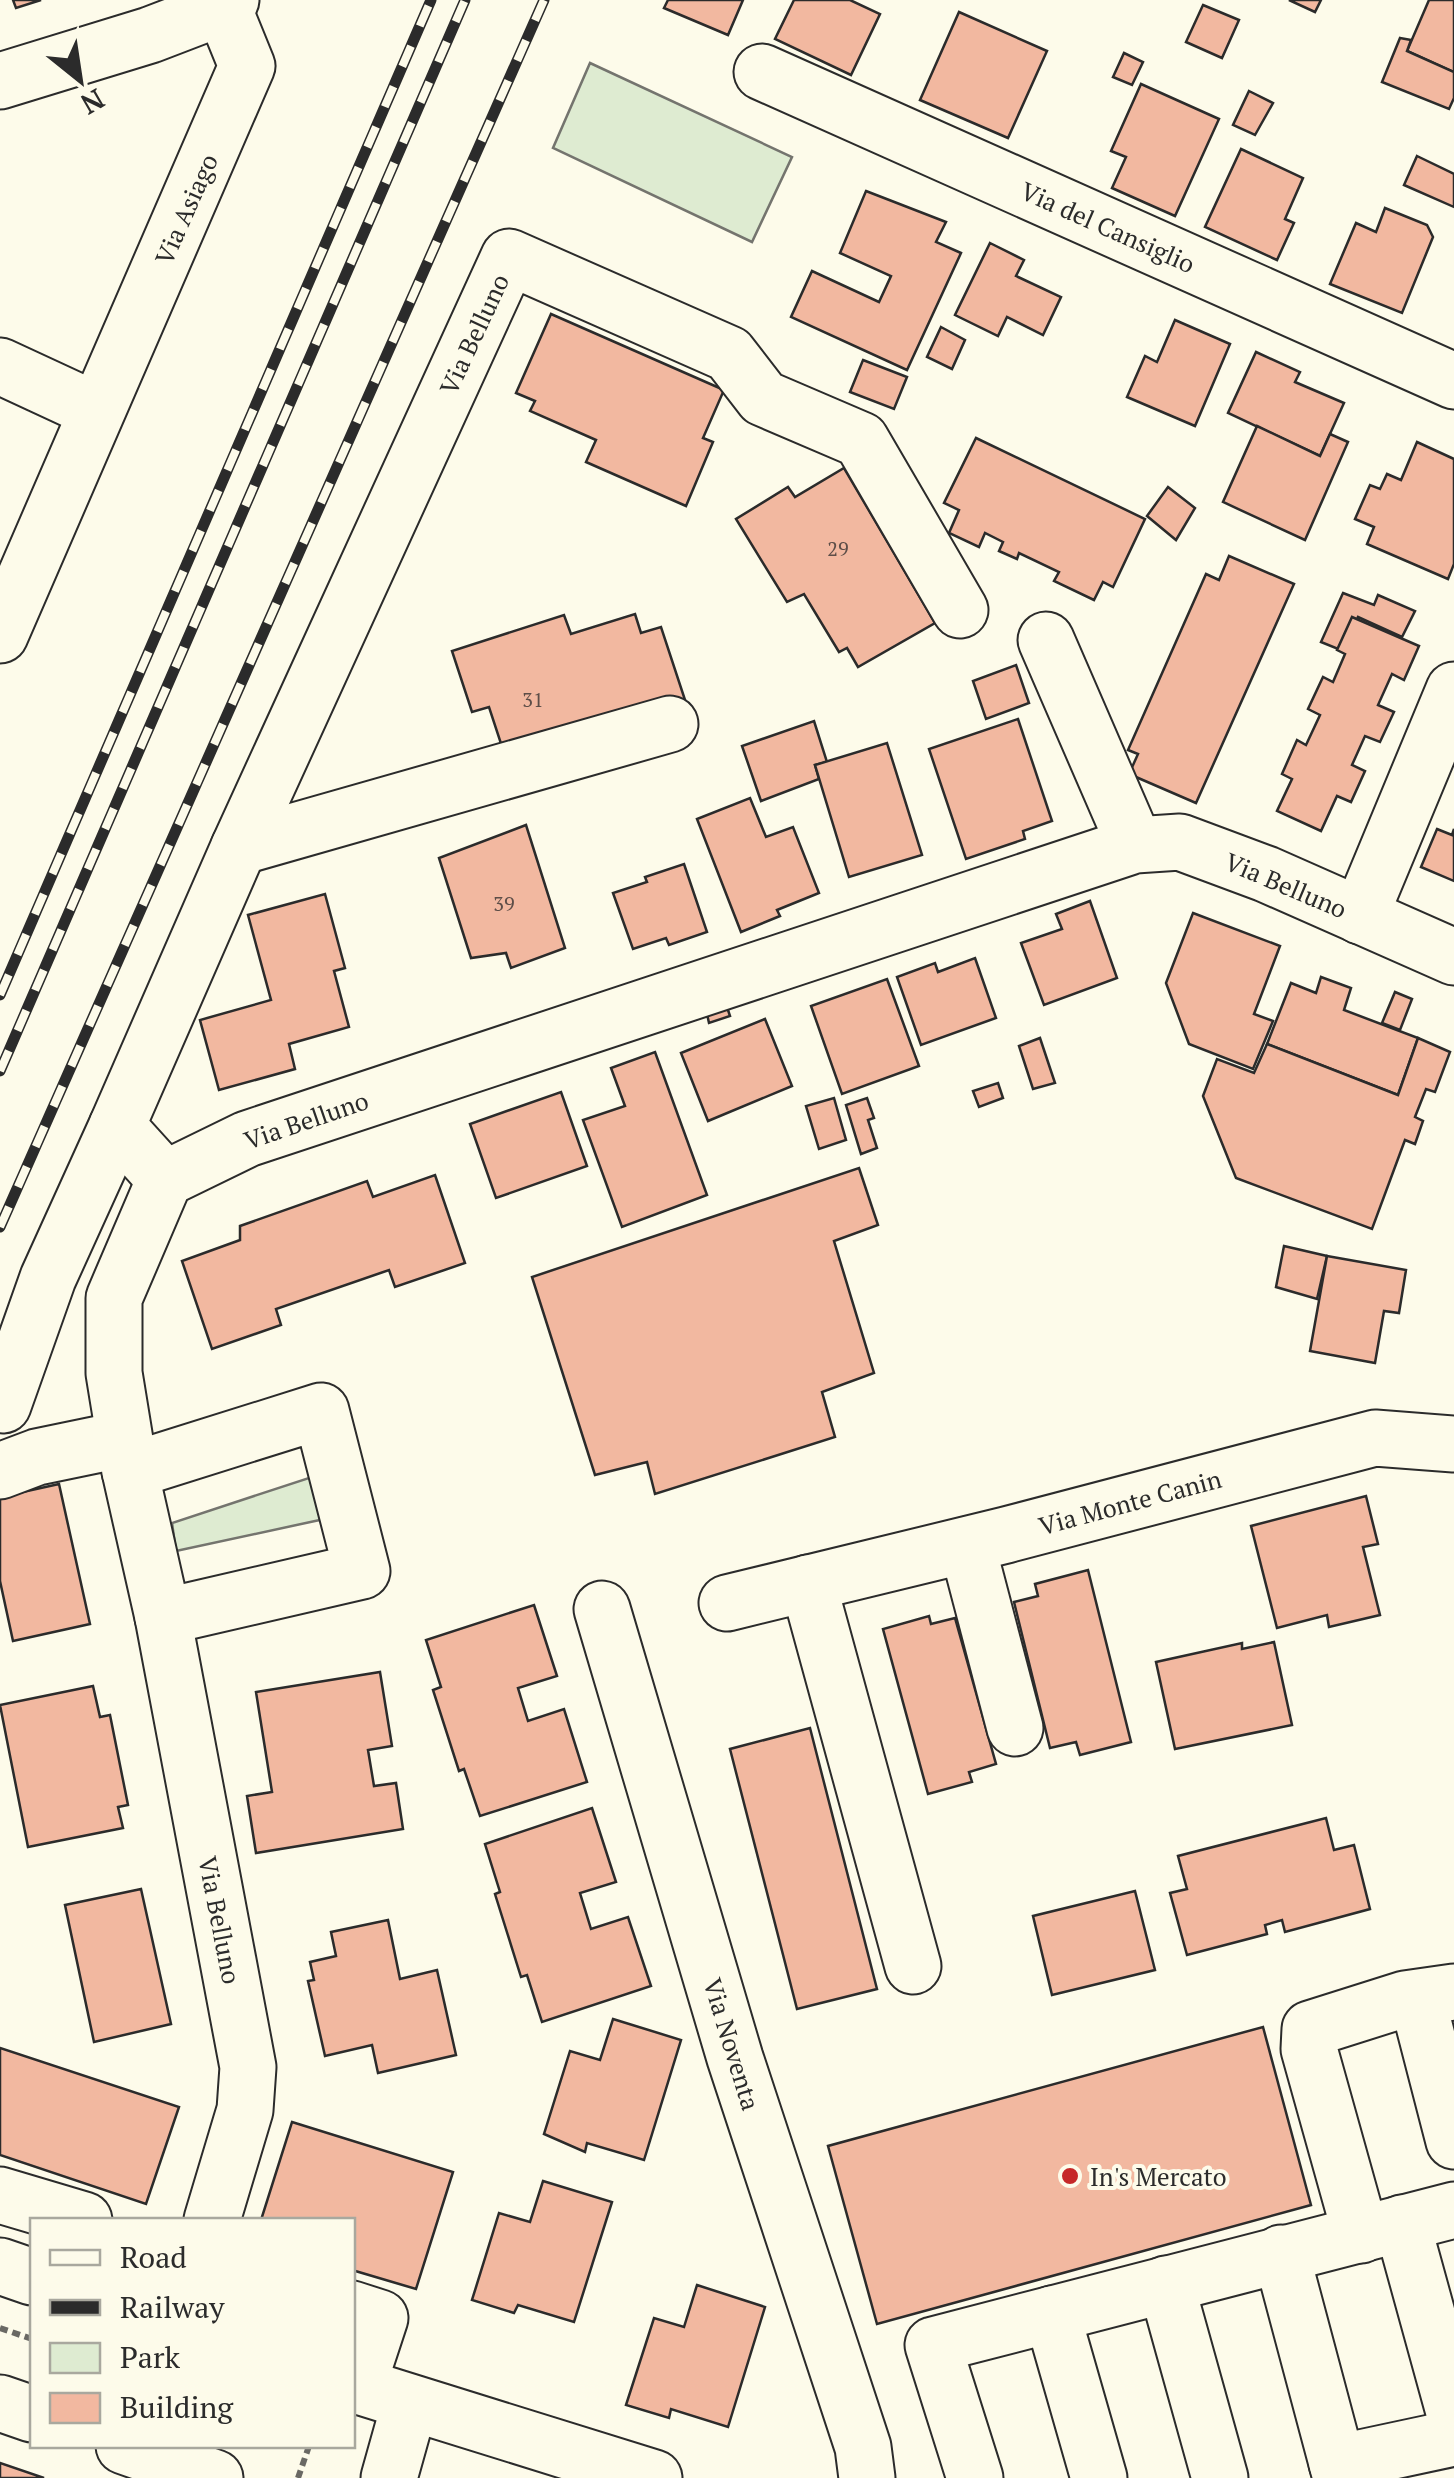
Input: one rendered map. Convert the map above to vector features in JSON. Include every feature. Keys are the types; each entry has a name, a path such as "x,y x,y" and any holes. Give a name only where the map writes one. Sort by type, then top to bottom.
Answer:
{"street":[{"name":"Via Asiago","path":"0,81 150,35 227,3 247,66 196,191 95,410 0,634"},
{"name":"Via del Cansiglio","path":"762,72 1454,381"},
{"name":"Via Belluno","path":"4,1405 48,1278 239,847 509,257 729,354 763,398 860,440 960,610"},
{"path":"0,366 95,410"},
{"path":"1046,640 1135,844"},
{"path":"1360,916 1454,690"},
{"path":"239,847 670,724"},
{"name":"Via Belluno","path":"213,2218 244,2110 248,2067 114,1373 114,1298 165,1180 247,1139 1135,844 1180,842 1266,874 1447,959"},
{"path":"117,1126 165,1180"},
{"path":"0,1471 37,1458 127,1455 320,1411 362,1571 163,1616"},
{"name":"Via Monte Canin","path":"727,1604 1375,1438 1454,1444"},
{"path":"967,1545 1015,1728"},
{"path":"808,1583 912,1966"},
{"name":"Via Noventa","path":"602,1609 735,2058 863,2447 868,2478"},
{"path":"1454,2141 1436,1995 1310,2029 1309,2049 1454,2412"},
{"path":"0,2195 77,2218"},
{"path":"976,2478 933,2345 1454,2210"},
{"path":"1281,2253 1339,2471 1454,2438"},
{"path":"0,2266 30,2276"},
{"path":"1166,2284 1220,2478"},
{"path":"355,2309 380,2318 355,2385 632,2474"},
{"path":"1052,2314 1100,2478"},
{"path":"389,2478 410,2402"},
{"path":"0,2403 30,2413"}],"path":[{"path":"0,2328 30,2337"},
{"path":"298,2478 308,2448"}],"green space":[{"path":"590,63 792,157 752,242 553,148"},
{"path":"318,1475 329,1518 176,1551 172,1523"}],"building":[{"path":"13,0 41,0 16,8"},
{"path":"668,0 743,0 728,35 664,8"},
{"path":"794,0 850,0 880,14 851,75 775,39"},
{"path":"1289,0 1321,0 1315,12"},
{"path":"1429,0 1454,0 1454,72 1407,51"},
{"path":"1203,5 1239,20 1222,58 1186,42"},
{"path":"959,12 1047,51 1008,138 920,100"},
{"path":"1400,38 1411,40 1407,51 1454,72 1454,98 1449,109 1382,82"},
{"path":"1124,53 1143,62 1132,85 1113,77"},
{"path":"1141,84 1219,119 1175,216 1112,188 1126,157 1111,151"},
{"path":"1249,91 1273,103 1255,135 1233,125"},
{"path":"1241,149 1303,178 1285,219 1294,223 1277,260 1205,227"},
{"path":"1417,156 1454,174 1454,207 1404,185"},
{"path":"866,191 946,222 936,242 961,253 907,370 791,317 812,271 879,302 891,276 840,253"},
{"path":"1385,208 1427,225 1433,237 1402,313 1330,284 1356,223 1376,232"},
{"path":"990,243 1024,260 1016,276 1061,297 1043,335 1007,317 998,336 955,315"},
{"path":"551,314 724,390 703,438 713,442 686,506 586,462 596,440 530,411 535,401 516,393"},
{"path":"1175,320 1230,344 1195,426 1127,397 1145,356 1157,362"},
{"path":"941,327 965,340 952,369 927,357"},
{"path":"1256,352 1300,372 1295,382 1344,403 1320,456 1228,413"},
{"path":"863,360 907,377 894,409 850,392"},
{"path":"1257,426 1320,456 1330,434 1348,442 1305,540 1223,502"},
{"path":"976,438 1145,519 1113,587 1103,582 1094,600 1054,581 1059,572 1019,553 1017,559 999,551 1003,542 985,533 979,547 949,533 959,510 944,503"},
{"path":"1417,442 1454,459 1454,564 1448,579 1367,544 1374,527 1355,519 1370,485 1380,489 1387,474 1401,480"},
{"path":"844,468 935,623 858,667 847,648 839,652 804,594 787,602 736,519 788,487 795,497"},
{"path":"1168,487 1195,508 1176,540 1147,516"},
{"path":"1229,556 1294,584 1196,803 1129,774 1138,754 1128,750 1206,574 1219,580"},
{"path":"1343,593 1374,605 1378,595 1415,611 1402,637 1358,617 1343,651 1321,642"},
{"path":"635,614 641,633 661,627 686,703 507,762 489,707 472,712 452,651 564,615 571,634"},
{"path":"1352,617 1419,646 1404,680 1392,674 1378,705 1394,712 1380,742 1365,736 1352,765 1365,771 1351,802 1337,796 1321,831 1277,811 1292,779 1282,774 1297,740 1306,745 1320,715 1308,709 1323,677 1333,682 1345,654 1337,650"},
{"path":"1016,665 1029,703 986,719 973,681"},
{"path":"1018,719 1052,821 1023,831 1025,839 966,859 929,749"},
{"path":"814,721 827,762 815,765 819,779 761,801 742,746"},
{"path":"887,743 922,855 849,877 815,765"},
{"path":"750,798 766,837 793,827 819,893 777,910 780,916 741,932 697,819"},
{"path":"526,825 565,948 511,968 506,953 471,958 439,858"},
{"path":"1437,829 1452,835 1454,829 1454,881 1421,867"},
{"path":"684,864 707,932 669,945 666,938 633,949 613,893"},
{"path":"325,894 345,968 334,971 349,1027 289,1044 295,1069 219,1090 200,1020 271,1000 248,915"},
{"path":"1090,901 1117,978 1044,1005 1021,943 1062,929 1056,914"},
{"path":"1193,913 1280,946 1254,1014 1273,1021 1253,1069 1189,1044 1166,983"},
{"path":"975,958 996,1018 921,1045 897,977 935,963 938,972"},
{"path":"1321,977 1351,988 1344,1010 1418,1038 1398,1095 1267,1044 1291,983 1316,993"},
{"path":"887,979 919,1066 842,1094 811,1006"},
{"path":"1395,992 1412,999 1400,1030 1382,1023"},
{"path":"727,1007 730,1016 709,1023 707,1014"},
{"path":"765,1019 792,1086 708,1121 681,1053"},
{"path":"1040,1038 1055,1083 1033,1089 1019,1046"},
{"path":"1418,1038 1450,1052 1435,1092 1426,1089 1415,1117 1423,1121 1415,1144 1405,1140 1372,1229 1236,1178 1203,1096 1217,1059 1254,1073 1267,1044 1398,1095"},
{"path":"655,1052 707,1195 622,1227 583,1120 625,1106 611,1068"},
{"path":"998,1083 1003,1098 979,1107 973,1091"},
{"path":"561,1092 587,1166 496,1198 470,1124"},
{"path":"834,1098 846,1140 819,1149 806,1106"},
{"path":"867,1098 874,1118 868,1120 877,1148 861,1154 846,1105"},
{"path":"859,1168 878,1225 834,1241 874,1373 822,1392 835,1437 655,1494 647,1462 595,1475 532,1277"},
{"path":"435,1175 465,1263 395,1287 389,1270 276,1309 281,1325 212,1349 182,1261 240,1240 240,1226 367,1181 373,1197"},
{"path":"1284,1246 1327,1256 1317,1299 1276,1287"},
{"path":"1327,1256 1406,1270 1399,1313 1384,1311 1375,1363 1310,1351"},
{"path":"59,1484 90,1624 13,1641 0,1581 0,1497"},
{"path":"1366,1496 1378,1544 1363,1547 1380,1615 1329,1627 1327,1615 1277,1628 1251,1526"},
{"path":"1088,1570 1131,1742 1080,1755 1076,1742 1050,1748 1014,1602 1038,1596 1035,1584"},
{"path":"534,1605 557,1676 518,1688 528,1721 564,1709 587,1782 480,1816 464,1769 459,1771 433,1690 441,1687 426,1640"},
{"path":"929,1616 931,1624 955,1618 996,1764 969,1772 972,1782 928,1794 883,1629"},
{"path":"1274,1642 1292,1725 1175,1749 1156,1662 1242,1643 1242,1649"},
{"path":"380,1672 392,1746 368,1750 374,1786 396,1783 403,1829 256,1853 247,1796 272,1792 256,1692"},
{"path":"93,1686 100,1717 110,1715 128,1805 118,1807 123,1828 28,1847 0,1705"},
{"path":"810,1728 877,1989 797,2009 730,1749"},
{"path":"592,1808 616,1882 580,1893 591,1929 628,1917 651,1986 542,2022 527,1975 521,1977 495,1894 500,1892 485,1844"},
{"path":"1326,1818 1334,1850 1354,1845 1370,1909 1285,1932 1282,1920 1265,1925 1267,1934 1187,1955 1170,1893 1187,1889 1178,1856"},
{"path":"141,1889 171,2024 94,2042 65,1905"},
{"path":"1135,1891 1155,1970 1052,1995 1033,1916"},
{"path":"388,1920 400,1979 437,1970 456,2055 378,2073 372,2045 325,2056 308,1981 314,1980 310,1962 336,1956 331,1932"},
{"path":"613,2019 681,2040 644,2160 587,2143 585,2152 544,2134 570,2051 600,2060"},
{"name":"In's Mercato","path":"1263,2027 1311,2205 877,2324 828,2146"},
{"path":"0,2048 179,2107 146,2204 0,2155"},
{"path":"292,2122 453,2172 416,2289 355,2271 355,2218 262,2218"},
{"path":"543,2181 612,2202 574,2322 518,2305 514,2313 472,2300 499,2213 530,2222"},
{"path":"697,2285 765,2307 728,2427 671,2409 669,2418 626,2405 654,2318 684,2327"},
{"path":"0,2463 44,2478 0,2478"}],"railway":[{"path":"0,995 431,0"},
{"path":"0,1071 465,0"},
{"path":"0,1227 544,0"}],"place":[{"name":"In's Mercato","path":"1070,2176"}]}
